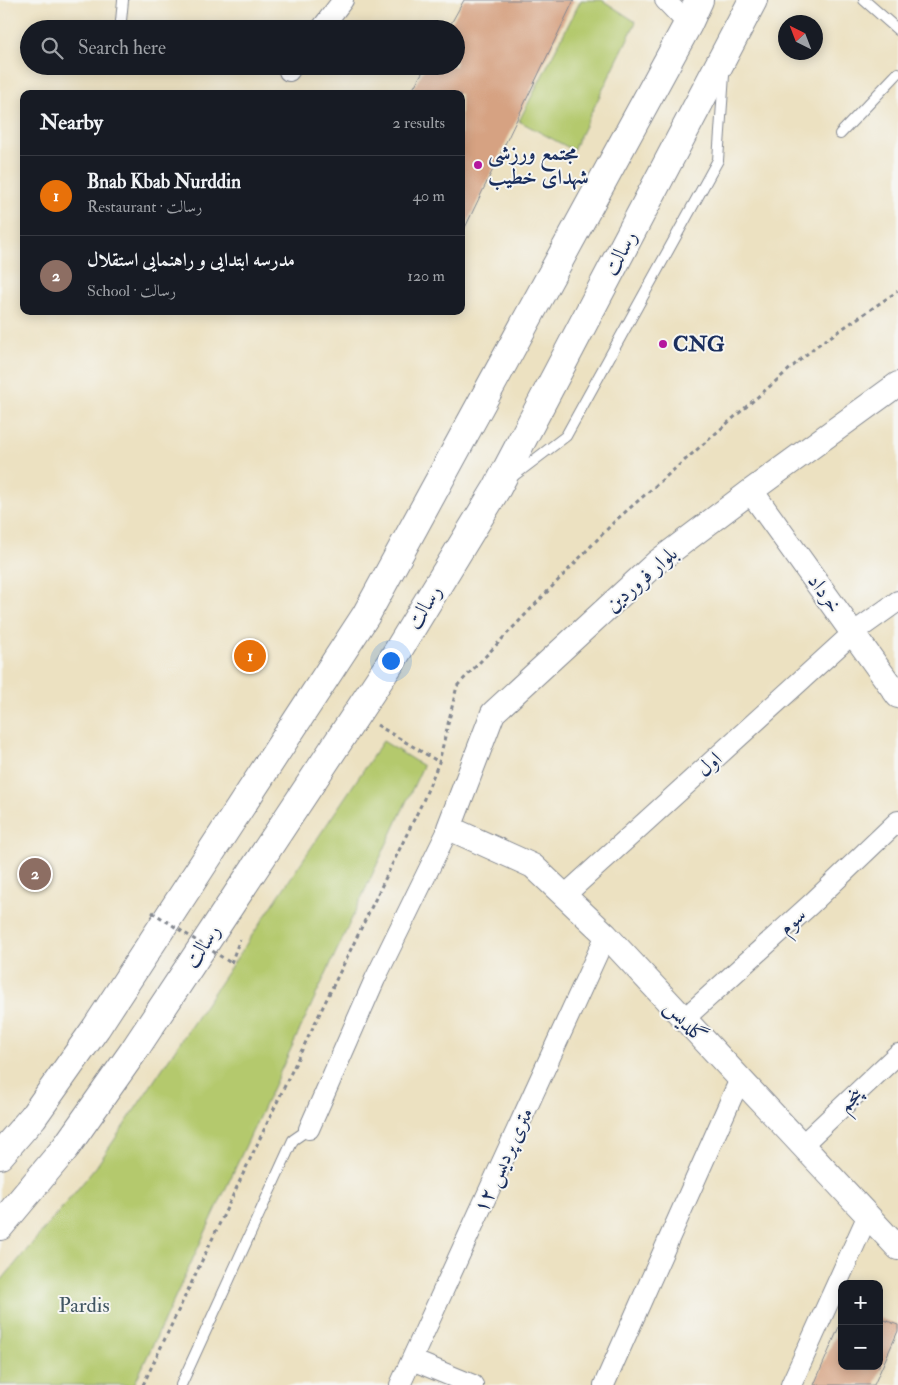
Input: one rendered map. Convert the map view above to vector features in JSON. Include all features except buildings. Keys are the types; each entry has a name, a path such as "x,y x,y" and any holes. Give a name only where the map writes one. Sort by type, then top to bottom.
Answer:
{"main road":[{"name":"رسالت","path":"0,1155 32,1117 96,1028 366,614 700,0"},
{"name":"رسالت","path":"0,1226 66,1147 133,1052 391,662 497,488 753,0"}],"street":[{"path":"328,20 343,0"},
{"path":"665,0 688,24"},
{"name":"بلوار فروردین","path":"449,828 494,714 657,562 898,384"},
{"name":"خرداد","path":"751,491 898,696"},
{"name":"اول","path":"564,896 853,633 898,601"},
{"name":"سوم","path":"684,1019 811,904 898,821"},
{"path":"309,1129 375,979 449,828"},
{"name":"گلدیس","path":"449,828 533,866 606,935 898,1248"},
{"name":"۱۲ متری پردیس","path":"400,1385 606,935"},
{"name":"پنجم","path":"802,1145 898,1054"},
{"path":"604,1385 740,1079"},
{"path":"792,1385 868,1215"},
{"path":"412,1360 473,1385"}],"lane":[{"path":"120,20 123,0"},
{"path":"864,0 898,30"},
{"path":"497,488 566,436 718,160 725,52"},
{"path":"840,134 898,73"},
{"path":"181,1385 293,1140 309,1129"}],"path":[{"path":"357,714 439,762"},
{"path":"152,912 231,963 240,938"}],"green space":[{"path":"581,0 602,0 636,22 573,150 519,121"},
{"name":"Pardis","path":"383,741 423,766 134,1385 0,1385 0,1282 96,1167"}],"place":[{"name":"مجتمع ورزشی شهدای خطیب","path":"478,165"},
{"name":"CNG","path":"663,344"},
{"name":"Bnab Kbab Nurddin","path":"250,656"},
{"name":"مدرسه ابتدایی و راهنمایی استقلال","path":"35,874"}]}
